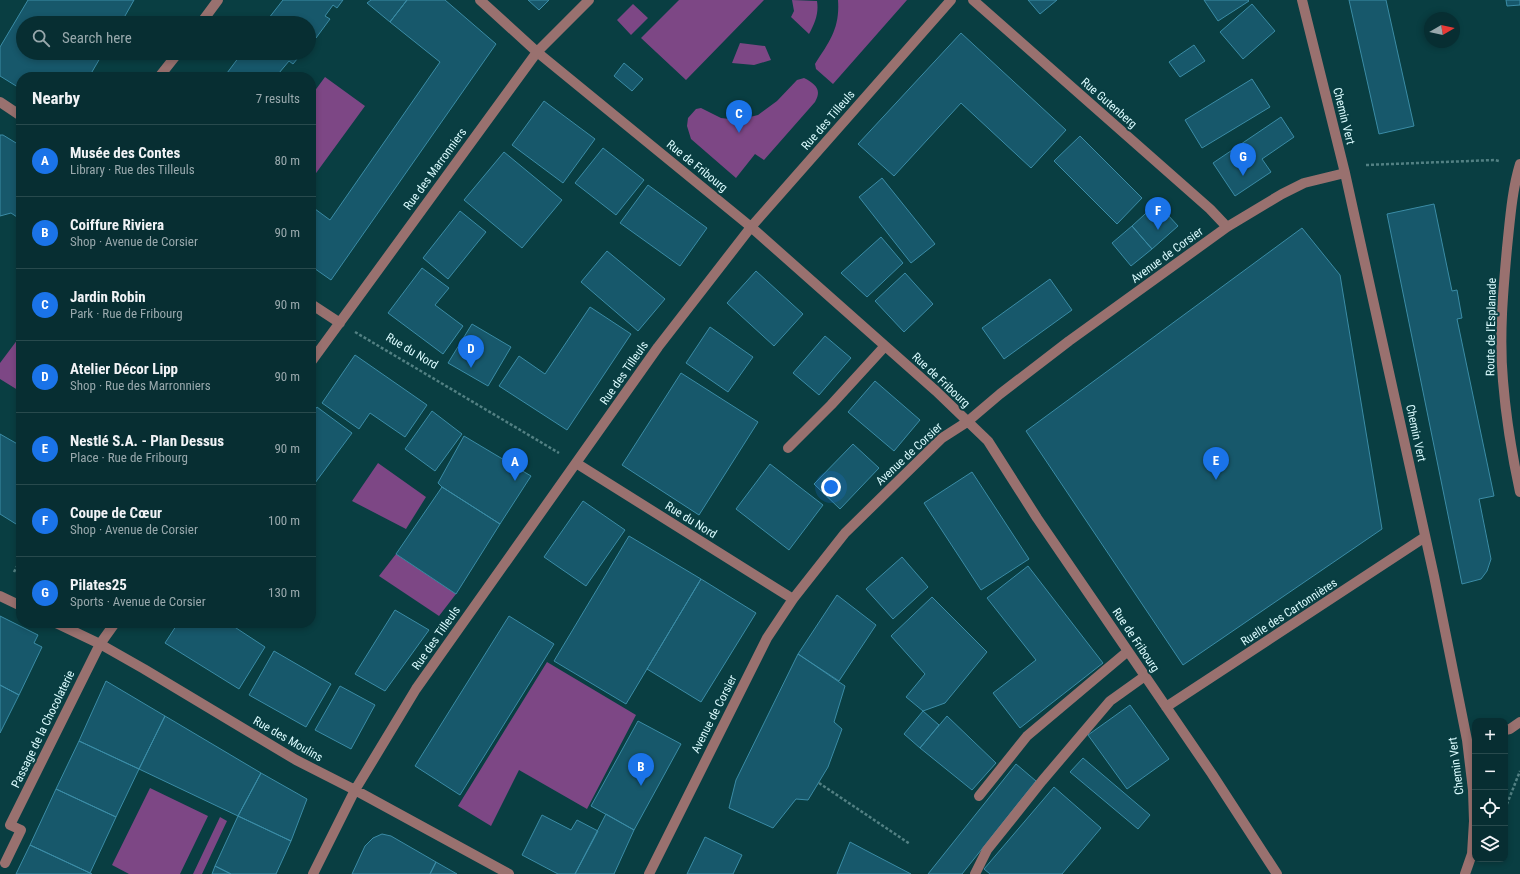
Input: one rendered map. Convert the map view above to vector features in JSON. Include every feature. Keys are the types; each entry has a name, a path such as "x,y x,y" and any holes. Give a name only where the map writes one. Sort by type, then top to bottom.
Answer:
{"street":[{"path":"206,16 218,0"},
{"name":"Rue de Fribourg","path":"480,0 537,52 751,227 936,391 988,441 1037,518 1212,774 1277,874"},
{"name":"Rue des Marronniers","path":"316,355 537,52 589,0"},
{"name":"Rue des Tilleuls","path":"313,874 355,790 416,689 658,347 751,227 951,0"},
{"name":"Rue Gutenberg","path":"973,0 1210,209 1227,227"},
{"name":"Chemin Vert","path":"1302,0 1345,173 1471,739 1474,820 1472,854 1465,874"},
{"path":"163,72 172,60"},
{"path":"0,102 16,113"},
{"name":"Route de l'Esplanade","path":"1520,164 1515,186 1502,302 1502,380 1513,459 1520,492"},
{"name":"Avenue de Corsier","path":"649,874 767,638 794,599 845,533 942,438 967,422 1069,341 1227,227 1282,194 1304,183 1345,173"},
{"path":"316,307 340,323"},
{"path":"788,448 831,405 885,346"},
{"name":"Rue du Nord","path":"576,463 794,599"},
{"name":"Ruelle des Cartonnières","path":"1166,707 1426,538"},
{"path":"0,596 16,604"},
{"name":"Rue des Moulins","path":"66,628 100,644 144,669 296,760 355,790 509,874"},
{"path":"100,644 111,628"},
{"name":"Passage de la Chocolaterie","path":"6,863 21,830 10,825 100,644"},
{"path":"979,796 1028,736 1128,651"},
{"path":"975,874 987,850 1047,775 1110,701 1145,676"},
{"path":"1508,729 1520,722"}],"path":[{"path":"1366,165 1495,160 1499,161 1498,166"},
{"name":"Rue du Nord","path":"354,332 560,454"},
{"path":"14,572 16,568"},
{"path":"1508,802 1520,772"},
{"path":"819,782 910,844"}],"shaded area":[{"path":"679,0 764,0 686,80 641,38"},
{"path":"792,0 817,1 816,18 809,34 791,17 794,11"},
{"path":"838,0 907,0 833,84 816,69 815,64 833,34 836,26"},
{"path":"633,4 648,18 631,35 617,20"},
{"path":"740,43 765,46 771,60 754,65 732,63"},
{"path":"325,77 365,106 316,173 316,89"},
{"path":"804,78 817,88 818,94 815,102 764,160 755,154 736,178 691,139 687,126 688,118 696,109 701,108 721,118 738,120 758,115 777,101 797,80"},
{"path":"16,342 16,389 0,379 0,363"},
{"path":"378,463 426,497 406,529 352,501"},
{"path":"396,554 456,594 439,616 379,576"},
{"path":"547,662 636,715 587,809 519,770 491,826 458,806"},
{"path":"150,788 208,816 180,874 129,874 112,865"},
{"path":"220,817 227,821 202,874 193,874"}],"building":[{"path":"28,0 134,0 125,16 18,16"},
{"path":"283,0 343,0 337,8 333,5 325,16 330,19 316,38 316,16 270,16"},
{"path":"371,0 407,0 390,22 367,3"},
{"path":"407,0 445,0 496,44 331,280 316,270 316,210 330,220 440,62 390,22"},
{"path":"528,0 549,0 539,10"},
{"path":"1028,0 1057,0 1040,14"},
{"path":"1204,0 1248,0 1249,1 1218,21"},
{"path":"1349,0 1386,0 1414,126 1379,134"},
{"path":"1506,0 1520,0 1520,5 1507,6"},
{"path":"1252,4 1275,31 1243,59 1220,32"},
{"path":"16,20 16,60 99,60 92,72 16,72 16,86 0,76 0,47"},
{"path":"961,33 1066,130 1031,168 961,103 894,176 858,144"},
{"path":"1194,45 1205,61 1180,77 1169,62"},
{"path":"237,60 296,60 293,64 289,61 280,72 228,72"},
{"path":"624,63 643,79 632,91 614,76"},
{"path":"1252,79 1270,107 1202,148 1185,120"},
{"path":"544,101 595,139 563,183 512,145"},
{"path":"1281,117 1294,137 1262,159 1271,172 1235,196 1213,163"},
{"path":"0,135 3,135 16,143 16,216 11,213 0,216"},
{"path":"1080,136 1142,198 1117,224 1054,161"},
{"path":"603,148 644,180 616,215 575,183"},
{"path":"504,152 562,200 522,248 464,200"},
{"path":"882,178 935,244 911,263 859,197"},
{"path":"648,185 707,228 680,266 620,223"},
{"path":"1157,203 1178,226 1152,249 1132,226"},
{"path":"1434,204 1452,291 1457,290 1462,318 1457,319 1494,496 1479,499 1491,559 1487,571 1481,579 1462,584 1387,214"},
{"path":"460,211 486,232 448,279 423,258"},
{"path":"1132,226 1152,249 1131,266 1112,243"},
{"path":"1302,228 1340,275 1382,529 1183,665 1026,431"},
{"path":"881,237 903,263 867,297 841,273"},
{"path":"607,251 665,299 638,331 581,282"},
{"path":"422,268 449,288 435,305 463,326 443,354 388,313"},
{"path":"756,271 803,314 774,346 727,303"},
{"path":"905,273 933,304 904,332 875,301"},
{"path":"1050,279 1072,310 1004,359 982,328"},
{"path":"590,307 631,334 567,430 499,386 519,356 545,374"},
{"path":"472,324 511,347 488,386 448,363"},
{"path":"710,327 753,357 728,392 686,363"},
{"path":"825,336 851,358 819,395 793,373"},
{"path":"355,355 427,405 405,437 370,413 359,429 322,403"},
{"path":"681,373 758,422 699,515 622,465"},
{"path":"875,381 920,420 894,451 848,412"},
{"path":"317,407 352,433 316,482"},
{"path":"432,411 462,434 435,471 405,449"},
{"path":"0,434 16,443 16,524 0,514"},
{"path":"464,436 531,476 500,524 438,483"},
{"path":"853,444 879,468 840,509 814,484"},
{"path":"770,464 823,505 789,550 736,509"},
{"path":"972,472 1029,559 981,590 924,503"},
{"path":"442,487 500,524 456,594 396,554"},
{"path":"583,501 625,530 586,586 544,557"},
{"path":"629,536 701,579 626,704 554,661"},
{"path":"902,557 928,587 893,619 866,589"},
{"path":"1028,566 1103,663 1020,728 993,693 1036,660 987,598"},
{"path":"701,579 756,613 701,702 647,669"},
{"path":"837,595 876,625 839,681 798,654"},
{"path":"932,597 987,652 945,703 923,711 906,697 925,674 891,636"},
{"path":"395,610 429,630 385,691 355,674"},
{"path":"0,616 16,624 16,628 24,628 38,635 34,643 42,647 19,695 0,685"},
{"path":"509,616 554,644 460,795 415,766"},
{"path":"175,628 236,628 265,647 239,689 165,643"},
{"path":"274,651 331,684 306,727 249,695"},
{"path":"798,654 845,686 834,722 842,729 828,767 808,800 796,799 773,828 729,808 736,780"},
{"path":"106,681 165,716 139,769 79,741"},
{"path":"0,685 19,695 0,733"},
{"path":"340,686 375,705 351,749 315,730"},
{"path":"1130,705 1169,759 1127,789 1088,735"},
{"path":"923,711 939,725 920,748 904,734"},
{"path":"165,716 261,773 238,816 139,769"},
{"path":"947,716 996,763 972,790 920,748"},
{"path":"638,721 681,744 634,830 591,806"},
{"path":"79,741 139,769 116,817 56,789"},
{"path":"1083,758 1150,815 1138,829 1070,772"},
{"path":"1016,764 1036,781 962,874 928,874"},
{"path":"261,773 307,799 291,841 238,816"},
{"path":"1054,787 1101,828 1062,874 990,874 984,869"},
{"path":"56,789 116,817 90,873 30,845"},
{"path":"606,814 634,830 614,874 575,874"},
{"path":"542,815 571,830 577,820 598,831 575,874 558,874 522,855"},
{"path":"238,816 291,841 276,874 231,874 215,866"},
{"path":"382,834 391,836 436,862 430,874 352,874 365,846 373,838"},
{"path":"705,837 742,855 733,874 687,874"},
{"path":"850,842 865,850 911,874 837,874"},
{"path":"30,845 90,873 92,874 16,874"},
{"path":"436,862 457,874 430,874"},
{"path":"215,866 231,874 212,874"}],"place":[{"name":"Jardin Robin","path":"739,133"},
{"name":"Pilates25","path":"1243,176"},
{"name":"Coupe de Cœur","path":"1158,230"},
{"name":"Atelier Décor Lipp","path":"471,368"},
{"name":"Nestlé S.A. - Plan Dessus","path":"1216,480"},
{"name":"Musée des Contes","path":"515,481"},
{"name":"Coiffure Riviera","path":"641,786"}]}
